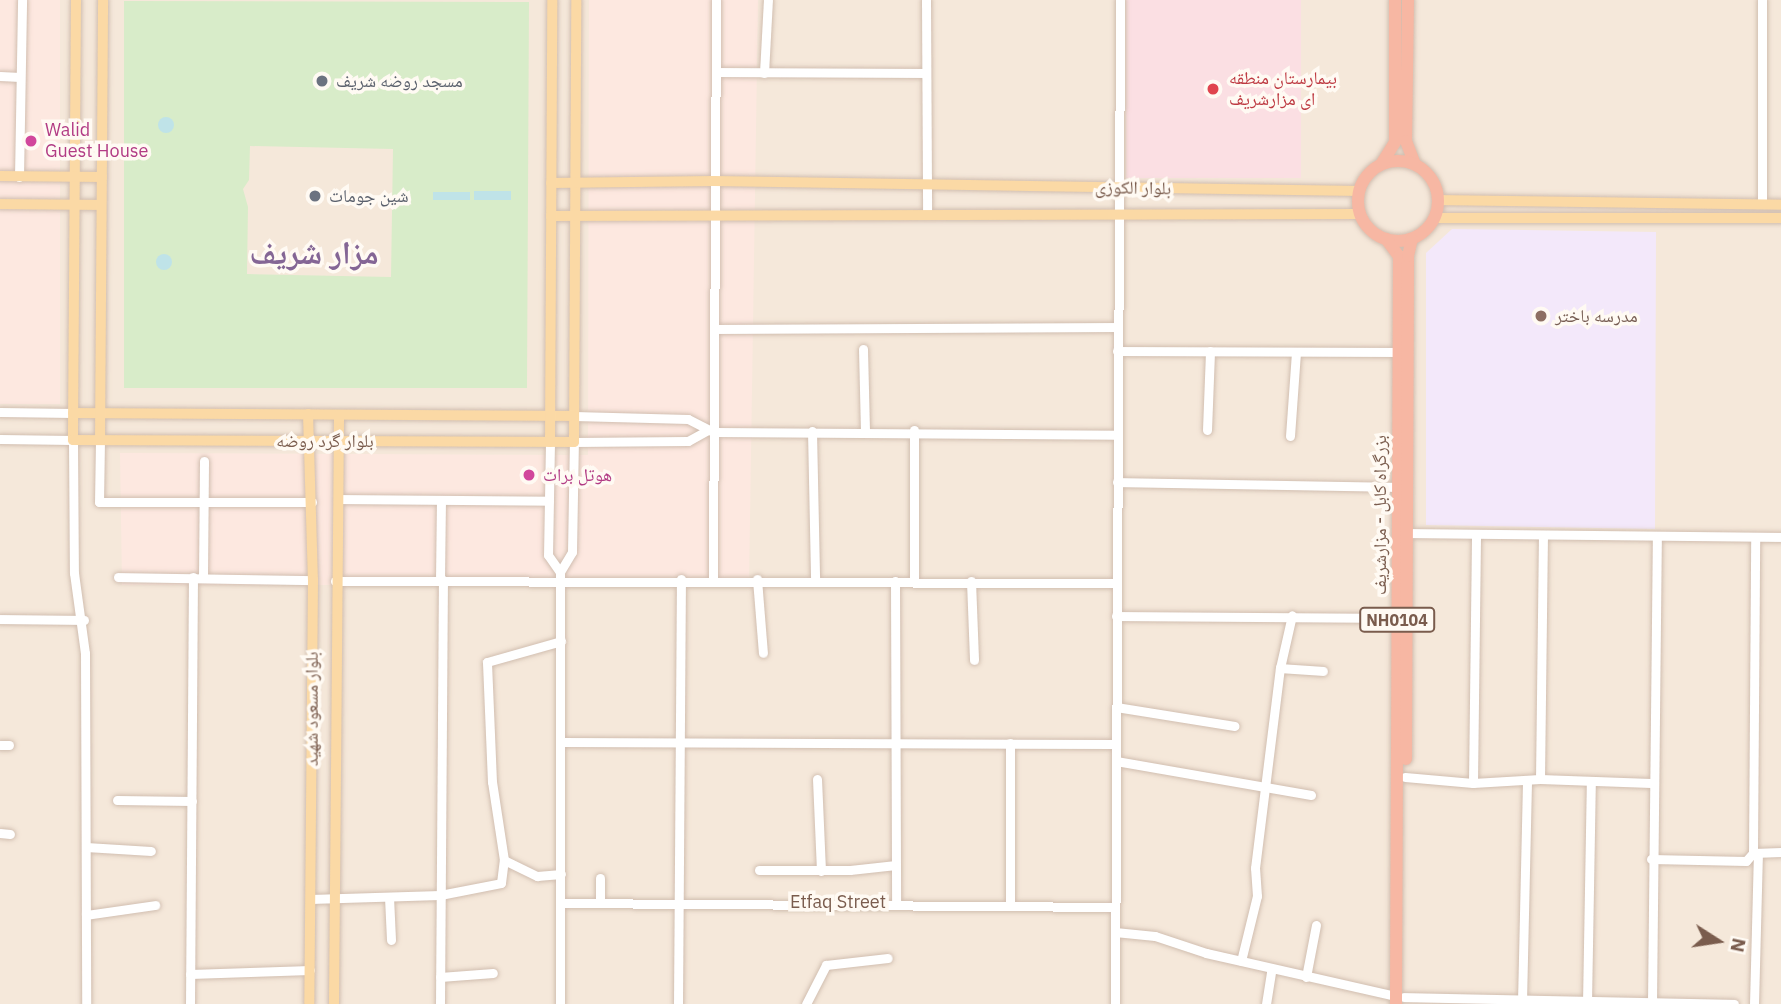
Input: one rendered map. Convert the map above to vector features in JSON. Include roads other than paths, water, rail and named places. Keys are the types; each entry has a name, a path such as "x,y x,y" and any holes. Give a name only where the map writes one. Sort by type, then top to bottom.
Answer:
{"highway":[{"path":"1360,214 1360,191 1392,153 1395,142 1395,0"},
{"path":"1386,239 1412,239 1436,218 1439,200 1432,178 1415,164 1406,141 1408,0"},
{"path":"1381,164 1415,164"},
{"name":"NH0104","path":"1360,214 1375,234 1386,239"},
{"name":"بزرگراه کابل - مزارشریف","path":"1386,239 1399,256 1396,618 1400,1000"},
{"name":"بزرگراه کابل - مزارشریف","path":"1400,1000 1405,777 1408,256 1412,239"}],"main road":[{"path":"73,440 76,0"},
{"path":"100,440 103,0"},
{"path":"550,442 552,0"},
{"path":"574,442 576,0"},
{"path":"0,176 102,177"},
{"name":"بلوار الکوزی","path":"551,183 714,181 1360,191"},
{"path":"1439,200 1781,205"},
{"path":"0,204 102,205"},
{"name":"بلوار الکوزی","path":"551,216 1360,214"},
{"path":"1436,218 1781,218"},
{"name":"بلوار گرد روضه","path":"73,413 574,416"},
{"name":"بلوار مسعود شهید","path":"308,414 313,566 309,1004"},
{"name":"بلوار مسعود شهید","path":"334,1004 335,567 339,499 339,415"},
{"name":"بلوار گرد روضه","path":"73,440 574,442"},
{"path":"313,566 335,567"},
{"path":"311,785 335,785"}],"street":[{"path":"19,177 22,0"},
{"path":"576,0 582,0"},
{"path":"713,579 710,431 716,329 713,214 716,0"},
{"path":"764,73 768,0"},
{"path":"926,0 927,215"},
{"path":"1115,1004 1120,0"},
{"path":"1762,0 1762,204"},
{"path":"716,72 926,73"},
{"path":"0,76 19,77"},
{"path":"716,329 1117,327"},
{"path":"863,349 865,430"},
{"path":"1117,351 1398,352"},
{"path":"1207,430 1210,351"},
{"path":"1290,436 1296,352"},
{"path":"0,412 73,413"},
{"path":"574,416 688,419 710,431"},
{"path":"560,1004 561,576 572,552 574,442 688,441 710,431 915,430 1117,435"},
{"path":"914,581 915,430"},
{"path":"812,431 815,580"},
{"path":"0,439 73,440 75,573 84,620 86,1004"},
{"path":"100,440 99,502 312,502"},
{"path":"550,442 548,555 561,576"},
{"path":"190,1004 192,801 204,461"},
{"path":"1116,482 1397,487"},
{"path":"339,499 549,501"},
{"path":"440,1004 441,500"},
{"path":"1406,533 1781,537"},
{"path":"1473,783 1476,535"},
{"path":"1540,779 1542,536"},
{"path":"1651,1003 1651,783 1657,536"},
{"path":"1754,1004 1755,537"},
{"path":"335,581 561,576 1116,583"},
{"path":"118,577 313,580"},
{"path":"678,1004 682,743 681,579"},
{"path":"757,579 763,653"},
{"path":"895,581 896,903"},
{"path":"971,581 974,660"},
{"path":"1116,616 1292,615 1396,618"},
{"path":"1241,961 1257,896 1255,867 1280,668 1292,615"},
{"path":"0,620 84,620"},
{"path":"310,899 440,895 501,883 504,860 492,782 487,662 561,641"},
{"path":"1280,668 1323,671"},
{"path":"1116,707 1234,726"},
{"path":"561,741 1116,744"},
{"path":"1010,743 1010,905"},
{"path":"1116,761 1311,795"},
{"path":"1405,777 1473,783 1527,782 1540,779 1651,783"},
{"path":"817,779 821,871"},
{"path":"1587,1003 1591,781"},
{"path":"1522,1002 1527,782"},
{"path":"117,800 192,801"},
{"path":"86,848 151,851"},
{"path":"1651,859 1746,861 1756,853 1781,852"},
{"path":"504,860 537,876 561,874"},
{"path":"760,870 821,871 896,864"},
{"path":"600,878 600,902"},
{"path":"389,897 391,940"},
{"name":"Etfaq Street","path":"561,902 1115,906"},
{"path":"86,915 155,905"},
{"path":"1307,977 1316,925"},
{"path":"1115,932 1146,939 1155,936 1241,961 1400,1000 1734,1004"},
{"path":"806,1004 826,965 888,958"},
{"path":"1266,1004 1272,968"},
{"path":"190,974 310,970"},
{"path":"440,977 493,972"}],"water":[{"path":"166,117 174,125 166,133 158,125"},
{"path":"474,191 511,191 511,200 474,200"},
{"path":"433,192 470,192 470,200 433,200"},
{"path":"161,254 167,254 172,262 170,268 161,270 156,265 156,259"}],"place":[{"name":"مسجد روضه شریف","path":"322,81"},
{"name":"بیمارستان منطقه ای مزارشریف","path":"1213,89"},
{"name":"Walid Guest House","path":"31,141"},
{"name":"شین جومات","path":"315,196"},
{"name":"مدرسه باختر","path":"1541,316"},
{"name":"هوتل برات","path":"529,475"}],"district":[{"name":"مزار شريف","path":"314,252"}]}
